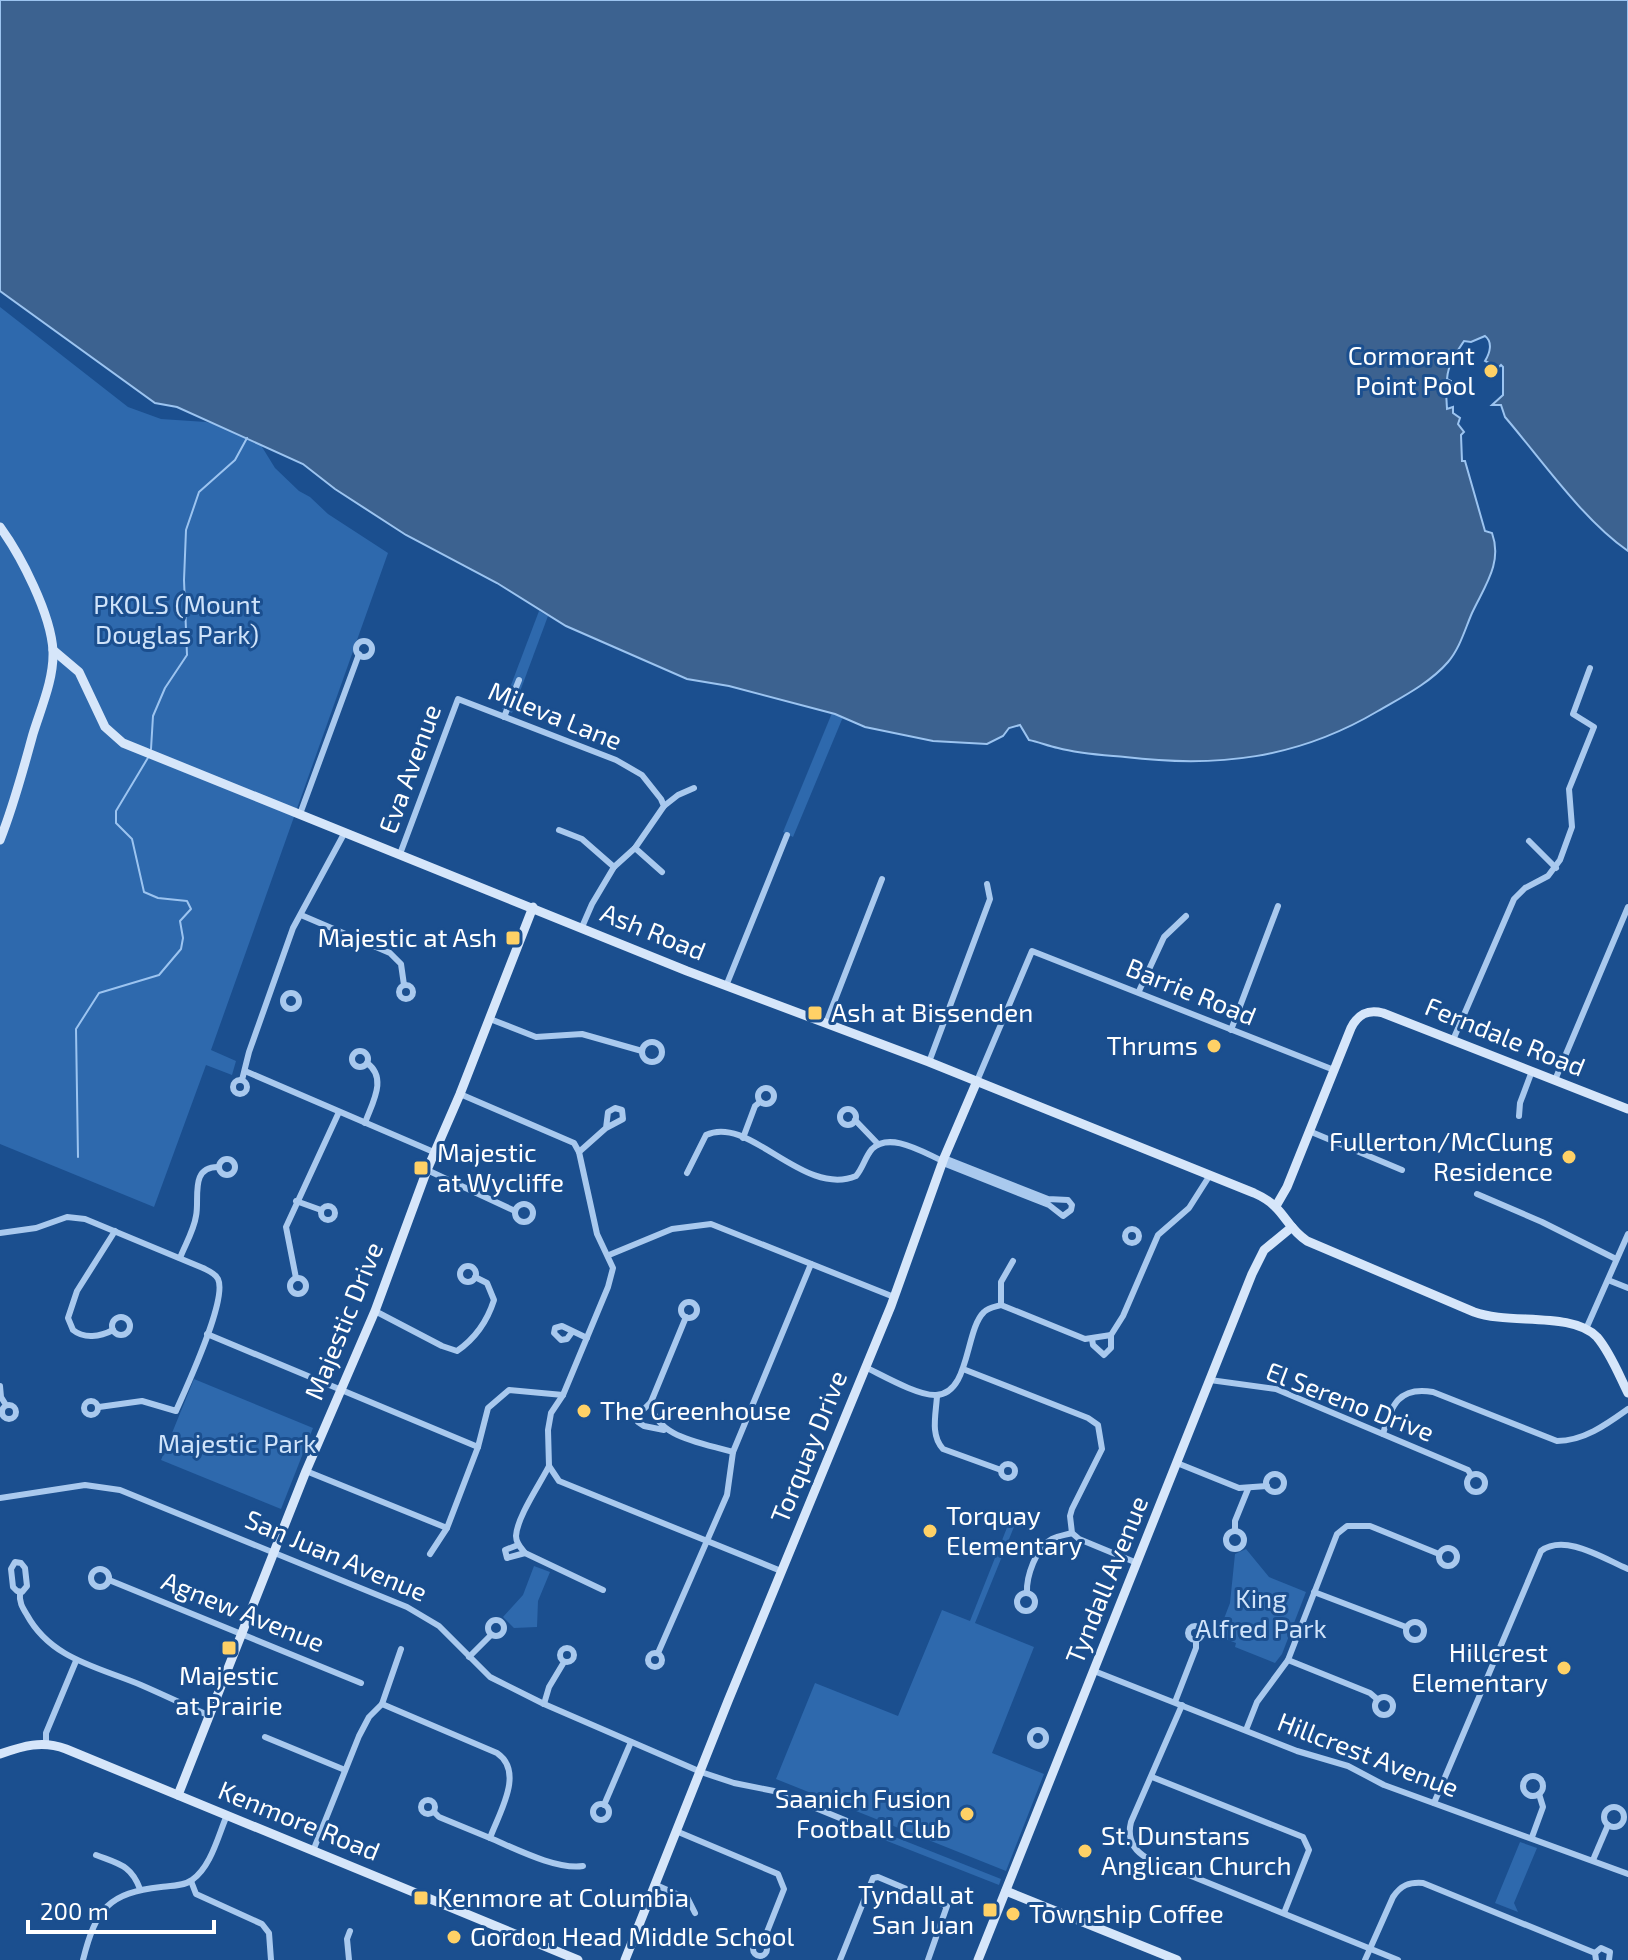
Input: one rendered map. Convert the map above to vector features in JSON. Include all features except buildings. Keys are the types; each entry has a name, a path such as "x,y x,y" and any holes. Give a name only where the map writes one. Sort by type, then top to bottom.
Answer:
{"street":[{"path":"0,527 19,553 34,587 53,650 49,683 15,804 0,840"},
{"name":"Ash Road","path":"53,650 79,672 105,727 123,743 726,986 977,1081 1210,1175 1267,1199 1276,1206"},
{"path":"300,814 359,654"},
{"path":"1453,1040 1514,899 1556,868 1571,833 1569,789 1594,727 1573,716 1590,668"},
{"path":"504,717 519,680"},
{"name":"Mileva Lane","path":"458,699 616,760 642,775 664,806"},
{"name":"Eva Avenue","path":"400,854 458,699"},
{"path":"582,927 614,867 635,848 664,806 694,788"},
{"path":"559,830 582,839 614,867"},
{"path":"242,1080 293,928 345,832"},
{"path":"726,986 787,835"},
{"path":"1529,841 1556,868"},
{"path":"635,848 662,872"},
{"path":"826,1023 882,879"},
{"path":"929,1062 990,899 987,884"},
{"path":"1231,1030 1278,906"},
{"name":"Majestic Drive","path":"178,1795 306,1471 375,1311 427,1170 533,907"},
{"path":"1555,1080 1628,907"},
{"path":"301,915 390,953 401,964 404,985"},
{"path":"1139,991 1164,937 1186,916"},
{"name":"Barrie Road","path":"1032,951 1334,1070"},
{"name":"Torquay Drive","path":"625,1960 894,1297 943,1161 1032,951"},
{"path":"269,994 284,999"},
{"name":"Ferndale Road","path":"1334,1070 1353,1023 1364,1012 1383,1013 1628,1109"},
{"path":"490,1019 536,1037 582,1034 642,1051"},
{"path":"365,1123 379,1079 375,1069 367,1063"},
{"path":"1334,1070 1287,1187 1276,1206 1292,1227 1307,1241 1481,1315 1569,1323 1586,1329 1603,1345 1628,1393"},
{"path":"245,1071 436,1154"},
{"path":"1519,1116 1520,1103 1532,1071"},
{"path":"460,1094 574,1143 579,1152 597,1234 613,1268 563,1395 551,1413 549,1466 525,1511 516,1536 518,1545 525,1553 603,1590"},
{"path":"743,1138 755,1106 760,1102"},
{"path":"296,1278 286,1227 339,1112"},
{"path":"855,1120 878,1144"},
{"path":"579,1152 606,1128"},
{"path":"687,1173 699,1143 706,1135 721,1130 757,1143 775,1157 836,1181 856,1176 870,1152 878,1144 889,1141 1049,1205 1057,1214 1063,1216 1071,1210 1068,1200 1048,1199 943,1161"},
{"path":"1309,1131 1402,1170"},
{"path":"180,1258 196,1217 195,1197 204,1170 209,1166 219,1167"},
{"path":"427,1170 515,1211"},
{"path":"1092,1339 1093,1345 1104,1355 1111,1348 1111,1335 1123,1316 1152,1246 1165,1226 1195,1201 1210,1175"},
{"path":"1477,1194 1616,1259"},
{"path":"296,1201 321,1210"},
{"path":"0,1233 36,1228 67,1217 85,1219 180,1258 216,1275 220,1282 218,1310 176,1411 142,1401 99,1407"},
{"path":"609,1255 672,1229 711,1224 894,1297"},
{"name":"Tyndall Avenue","path":"978,1960 1261,1255 1292,1227"},
{"path":"113,1330 106,1334 85,1336 73,1330 68,1318 77,1291 115,1231"},
{"path":"1586,1329 1628,1234"},
{"path":"1139,1239 1152,1246"},
{"path":"1001,1305 1001,1282 1013,1261"},
{"path":"658,1653 727,1495 733,1452 811,1264"},
{"path":"375,1311 457,1351 472,1341 483,1326 494,1300 487,1283 475,1277"},
{"path":"1608,1280 1628,1288"},
{"path":"865,1367 925,1394 937,1396 953,1387 963,1369 981,1314 1001,1305 1092,1339 1111,1335"},
{"path":"686,1317 651,1402 639,1414 638,1422 733,1452"},
{"path":"572,1332 587,1338"},
{"path":"207,1334 478,1447"},
{"path":"963,1369 1088,1418 1098,1425 1102,1449 1072,1509 1072,1533 1079,1539 1137,1563"},
{"name":"El Sereno Drive","path":"1210,1380 1269,1387 1468,1470 1471,1475"},
{"path":"0,1386 6,1405"},
{"path":"430,1554 447,1528 478,1447 488,1408 509,1390 563,1395"},
{"path":"1383,1434 1396,1401 1415,1390 1433,1392 1557,1441 1574,1440 1628,1409"},
{"path":"937,1396 935,1433 938,1444 943,1449 1001,1470"},
{"path":"651,1402 656,1421 665,1430"},
{"path":"1177,1463 1239,1488 1267,1486"},
{"path":"549,1466 559,1481 573,1488 781,1571"},
{"path":"306,1471 447,1528"},
{"name":"San Juan Avenue","path":"0,1498 85,1485 120,1490 424,1615 490,1677 544,1704 701,1772 774,1791 852,1823"},
{"path":"1235,1531 1235,1521 1248,1489"},
{"path":"1246,1730 1257,1702 1288,1660 1337,1534 1347,1526 1370,1526 1439,1554"},
{"path":"1027,1593 1026,1584 1044,1544 1072,1533"},
{"path":"1434,1803 1543,1549 1564,1544 1628,1569"},
{"path":"518,1545 505,1550 507,1558 525,1553"},
{"path":"15,1562 25,1568 27,1586 20,1592 13,1587 11,1569 15,1562"},
{"name":"Agnew Avenue","path":"109,1580 361,1683"},
{"path":"20,1592 21,1605 41,1636 53,1647 76,1661 144,1686 210,1716"},
{"path":"1314,1592 1406,1627"},
{"path":"469,1657 491,1635"},
{"path":"1196,1641 1178,1704 1130,1827 1131,1840 1137,1851 1147,1858 1398,1960"},
{"path":"313,1851 369,1717 382,1704 401,1649"},
{"path":"1288,1660 1370,1693 1377,1699"},
{"path":"0,1754 26,1745 46,1743 46,1733 76,1661"},
{"path":"544,1704 549,1687 564,1662"},
{"name":"Hillcrest Avenue","path":"1094,1671 1297,1751 1348,1766 1384,1785 1628,1874"},
{"path":"382,1704 497,1753 506,1760 510,1783 490,1838"},
{"path":"265,1737 345,1770"},
{"path":"1046,1741 1063,1747"},
{"path":"604,1805 631,1742"},
{"name":"Kenmore Road","path":"46,1743 578,1960"},
{"path":"1152,1777 1303,1837 1309,1850 1284,1913"},
{"path":"1532,1837 1543,1807 1539,1794"},
{"path":"434,1812 439,1817 535,1856 575,1867 583,1866"},
{"path":"83,1960 103,1910 119,1895 191,1881 205,1867 227,1815"},
{"path":"1593,1860 1608,1825"},
{"path":"676,1831 778,1874 784,1889 763,1942"},
{"path":"1307,1843 1318,1842"},
{"path":"96,1855 128,1868 135,1875 140,1889"},
{"path":"840,1960 873,1878 878,1877 947,1906 928,1960"},
{"path":"191,1881 192,1890 205,1899 262,1924 269,1933 271,1960"},
{"path":"1365,1960 1393,1897 1398,1889 1413,1882 1423,1883 1595,1956 1601,1948 1606,1949 1610,1952 1609,1960"},
{"path":"656,1885 688,1899 695,1913"},
{"path":"1006,1891 1177,1960"},
{"path":"349,1960 347,1939 350,1931"}],"green space":[{"name":"PKOLS (Mount Douglas Park)","path":"0,307 128,407 161,419 206,422 254,434 275,468 299,491 388,553 211,1050 236,1061 232,1075 206,1065 154,1207 0,1144"},
{"path":"539,611 548,616 512,713 502,709"},
{"path":"832,713 843,717 793,837 783,832"},
{"name":"Majestic Park","path":"194,1379 313,1428 281,1509 161,1460"},
{"path":"1012,1515 1018,1517 975,1623 1034,1647 992,1753 1044,1774 1006,1871 776,1779 815,1683 898,1716 942,1610 970,1621"},
{"name":"King Alfred Park","path":"1246,1549 1269,1577 1306,1592 1282,1654 1275,1663 1210,1633 1213,1626 1220,1629 1230,1603 1235,1554"},
{"path":"534,1566 550,1572 538,1601 537,1627 514,1628 503,1617 523,1595"},
{"path":"857,1822 1001,1879 999,1885 854,1828"},
{"path":"1520,1842 1537,1848 1514,1903 1518,1912 1495,1903"}],"shaded area":[{"path":"0,0 1628,0 1628,551 1595,523 1563,488 1505,417 1501,405 1492,405 1503,395 1503,367 1498,368 1485,361 1490,348 1485,336 1471,342 1464,341 1449,368 1447,379 1451,381 1450,389 1446,391 1447,409 1453,407 1453,413 1460,418 1458,424 1464,432 1461,435 1462,461 1465,461 1485,531 1492,533 1495,544 1491,574 1459,645 1448,662 1415,689 1348,727 1287,750 1256,756 1224,760 1159,760 1054,747 1029,740 1020,725 1009,728 1003,736 987,744 933,741 865,727 835,714 729,686 687,679 566,626 497,583 406,535 335,489 303,464 177,407 155,403 0,291"}],"waterway":[{"path":"151,749 153,716 165,688 187,655 186,530 199,492 235,460 247,438"},
{"path":"78,1157 76,1029 99,993 159,975 181,949 180,921 191,909 187,901 158,898 144,892 132,839 116,823 116,811 149,756"}],"place":[{"name":"Cormorant Point Pool","path":"1491,371"},
{"name":"Majestic at Ash","path":"513,938"},
{"name":"Ash at Bissenden","path":"815,1013"},
{"name":"Thrums","path":"1214,1046"},
{"name":"Fullerton/McClung Residence","path":"1569,1157"},
{"name":"Majestic at Wycliffe","path":"421,1168"},
{"name":"The Greenhouse","path":"584,1411"},
{"name":"Torquay Elementary","path":"930,1531"},
{"name":"Majestic at Prairie","path":"229,1648"},
{"name":"Hillcrest Elementary","path":"1564,1668"},
{"name":"Saanich Fusion Football Club","path":"967,1814"},
{"name":"St. Dunstans Anglican Church","path":"1085,1851"},
{"name":"Kenmore at Columbia","path":"421,1898"},
{"name":"Tyndall at San Juan","path":"990,1910"},
{"name":"Township Coffee","path":"1013,1914"},
{"name":"Gordon Head Middle School","path":"454,1937"}]}
